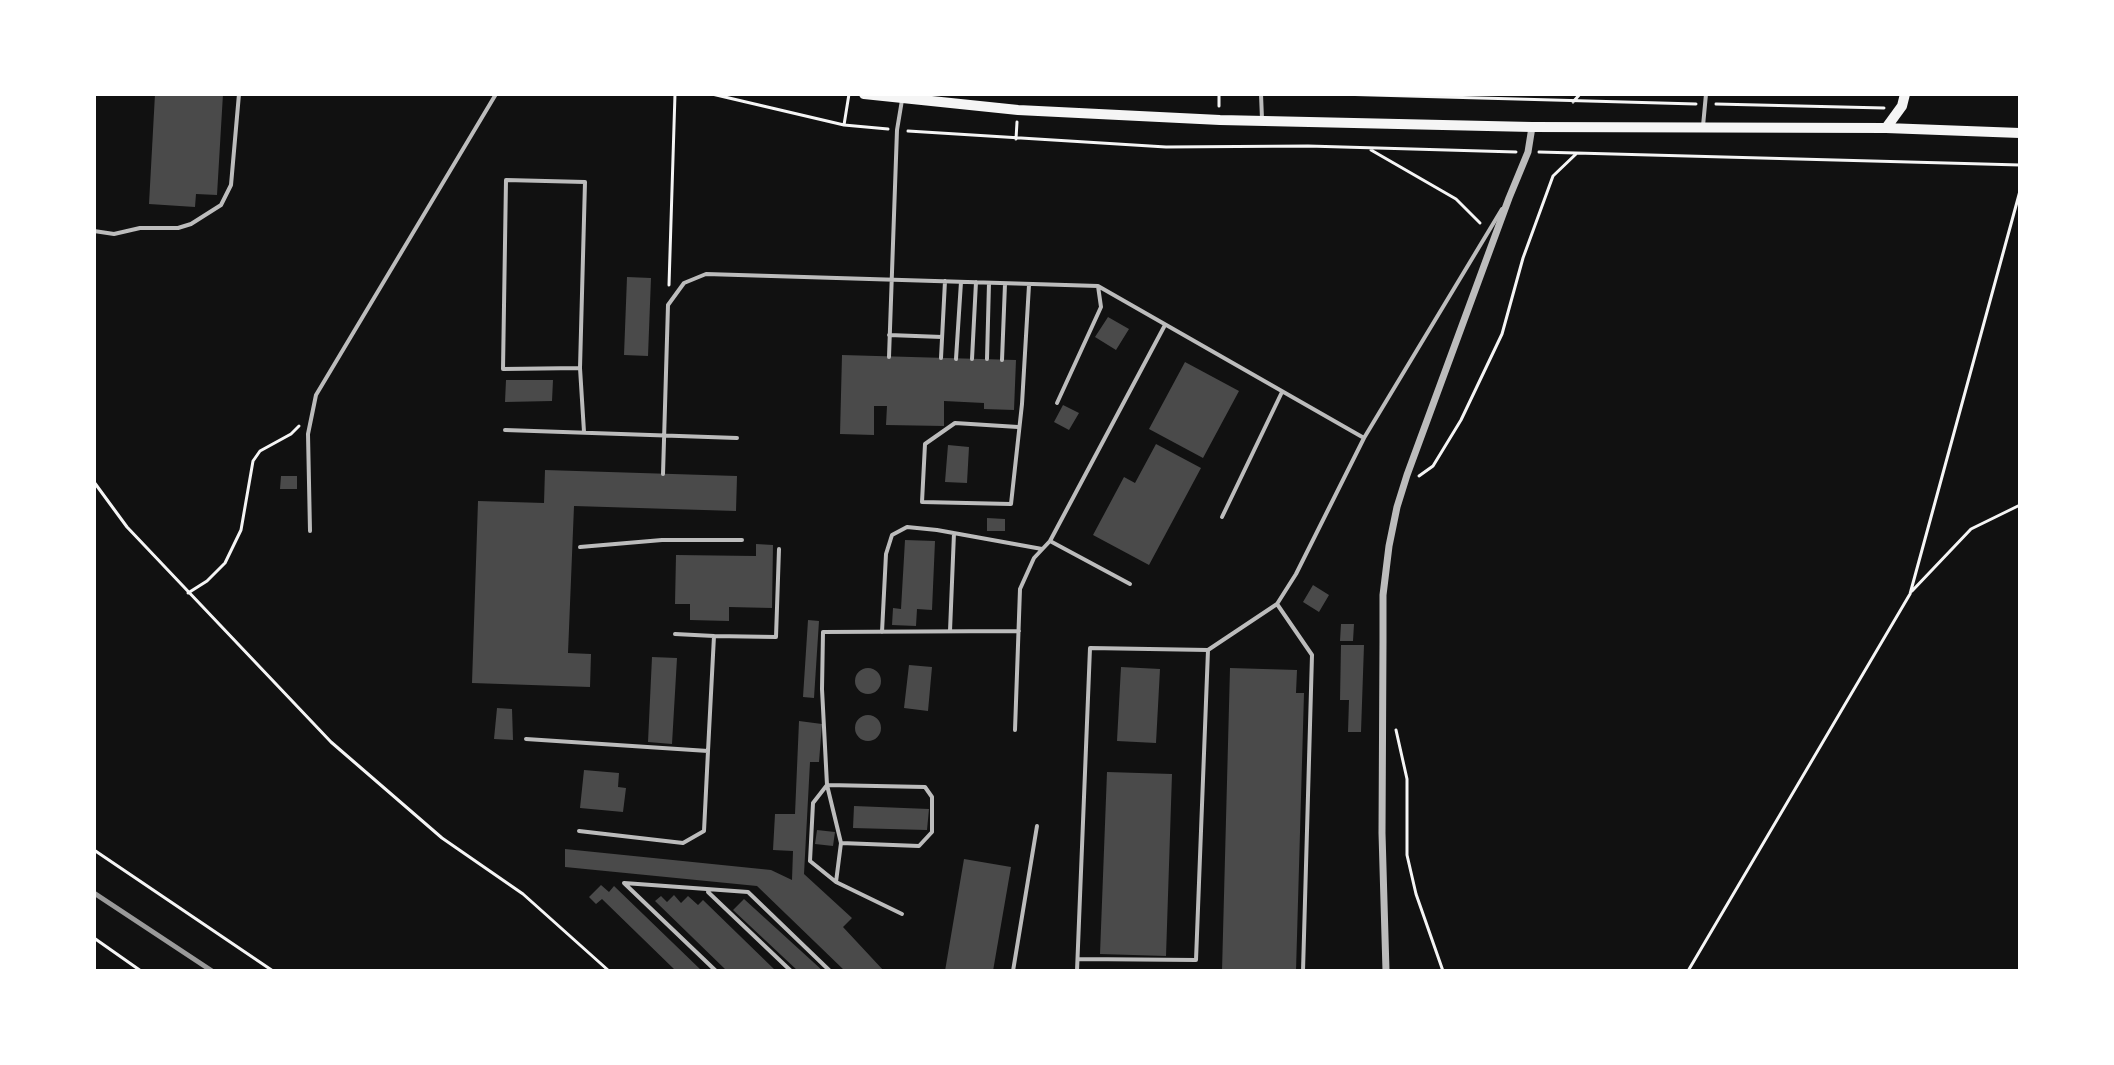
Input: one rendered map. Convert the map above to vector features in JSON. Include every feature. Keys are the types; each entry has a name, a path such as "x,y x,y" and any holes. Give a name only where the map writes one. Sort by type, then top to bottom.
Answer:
{"main road":[{"path":"864,94 1018,110 1220,120 1532,127 1886,128 2020,133"},
{"path":"1886,128 1900,109 1905,94"}],"street":[{"path":"1386,971 1382,833 1383,595 1389,546 1403,488 1528,152 1532,127"}],"lane":[{"path":"94,231 114,234 140,228 178,228 191,224 221,205 231,185 239,94"},
{"path":"310,531 308,434 316,395 496,94"},
{"path":"1261,94 1262,119"},
{"path":"1703,126 1706,94"},
{"path":"889,357 897,130 902,97"},
{"path":"580,368 503,369 506,180 585,182 580,368 584,432"},
{"path":"1077,971 1090,648 1208,650 1277,604 1296,574 1364,438 1509,198"},
{"path":"663,474 668,305 684,283 706,274 1098,286 1364,438"},
{"path":"941,358 945,281"},
{"path":"956,359 961,282"},
{"path":"972,359 976,282"},
{"path":"987,359 989,283"},
{"path":"1002,360 1005,284"},
{"path":"1018,427 955,423 925,444 922,502 1011,504 1022,404 1029,285"},
{"path":"1057,403 1101,307 1098,286"},
{"path":"1015,730 1020,589 1034,558 1050,541 1165,325"},
{"path":"889,335 942,337"},
{"path":"1222,517 1282,392"},
{"path":"505,430 737,438"},
{"path":"882,632 886,554 892,535 907,527 1042,549"},
{"path":"950,631 954,533"},
{"path":"580,547 662,540 742,540"},
{"path":"1050,541 1130,584"},
{"path":"675,634 776,637 779,549"},
{"path":"1277,604 1312,655 1303,971"},
{"path":"836,882 841,843 827,785 822,689 823,632 1019,631"},
{"path":"579,831 683,843 704,831 714,636"},
{"path":"1078,959 1196,960 1208,650"},
{"path":"526,739 708,751"},
{"path":"827,785 925,787 932,797 932,832 919,846 841,843"},
{"path":"827,785 813,803 810,861 836,882 902,914"},
{"path":"1013,971 1037,826"},
{"path":"716,971 624,883 748,892 830,971"},
{"path":"706,891 791,971"}],"path":[{"path":"668,305 675,94"},
{"path":"712,94 844,125 1034,140"},
{"path":"844,125 849,94"},
{"path":"1337,94 1900,109"},
{"path":"1573,102 1580,94"},
{"path":"1368,148 1456,199 1475,215 1488,233"},
{"path":"1403,488 1433,466 1461,420 1502,334 1523,258 1553,176 1578,153"},
{"path":"1910,594 2020,191"},
{"path":"188,593 207,581 225,563 241,530 253,461 260,451 291,434 302,423"},
{"path":"94,482 127,527 331,742 442,838 523,894 609,971"},
{"path":"1688,971 1910,594 1971,529 2020,505"},
{"path":"1395,724 1407,779 1407,855 1416,894 1443,971"},
{"path":"94,850 273,971"},
{"path":"94,938 141,971"}],"building":[{"path":"155,94 223,94 217,195 196,194 195,207 149,204"},
{"path":"627,277 651,278 648,356 624,355"},
{"path":"1108,317 1129,329 1116,350 1095,337"},
{"path":"842,355 1016,360 1014,410 984,409 984,403 944,401 944,426 886,425 887,406 874,406 874,435 840,434"},
{"path":"1185,362 1239,391 1203,458 1149,429"},
{"path":"506,380 553,380 552,401 505,402"},
{"path":"1063,405 1079,413 1069,430 1054,422"},
{"path":"1156,444 1201,468 1149,565 1093,535 1124,477 1135,483"},
{"path":"948,445 969,447 967,483 945,482"},
{"path":"545,470 737,476 736,511 574,506 568,653 591,654 590,687 472,683 478,501 544,503"},
{"path":"281,476 297,476 297,489 280,489"},
{"path":"987,518 1005,519 1005,531 987,531"},
{"path":"905,540 935,541 932,610 917,609 916,626 892,625 893,608 901,609"},
{"path":"756,544 773,545 772,608 729,607 729,621 690,620 690,604 675,604 676,555 756,556"},
{"path":"1313,585 1329,595 1319,612 1303,602"},
{"path":"808,620 819,621 814,698 803,697"},
{"path":"1341,624 1354,624 1353,641 1340,641"},
{"path":"1341,645 1364,645 1361,732 1348,732 1349,700 1340,700"},
{"path":"652,657 677,658 672,744 648,742"},
{"path":"909,665 932,667 928,711 904,708"},
{"path":"1121,667 1160,669 1156,743 1117,741"},
{"path":"868,668 877,672 881,681 877,690 868,694 859,690 855,681 859,672"},
{"path":"1230,668 1297,670 1296,693 1304,693 1296,971 1222,971"},
{"path":"497,708 512,709 513,740 494,739"},
{"path":"868,715 877,719 881,728 877,737 868,741 859,737 855,728 859,719"},
{"path":"799,721 822,724 819,762 810,762 804,874 852,918 843,927 884,971 845,971 757,886 565,867 565,849 771,870 792,880 793,851 773,850 775,814 795,814"},
{"path":"584,770 619,773 618,787 626,788 623,812 580,808"},
{"path":"1107,772 1172,774 1166,956 1100,954"},
{"path":"854,806 929,809 927,830 853,828"},
{"path":"817,830 835,832 833,846 815,844"},
{"path":"964,859 1011,867 993,971 945,971"},
{"path":"601,885 609,892 614,886 702,971 676,971 602,899 596,904 589,897"},
{"path":"674,895 681,903 688,896 698,905 703,900 776,971 727,971 655,901 661,896 667,902"},
{"path":"744,899 823,971 798,971 733,910"}],"railway":[{"path":"94,893 212,971"}]}
